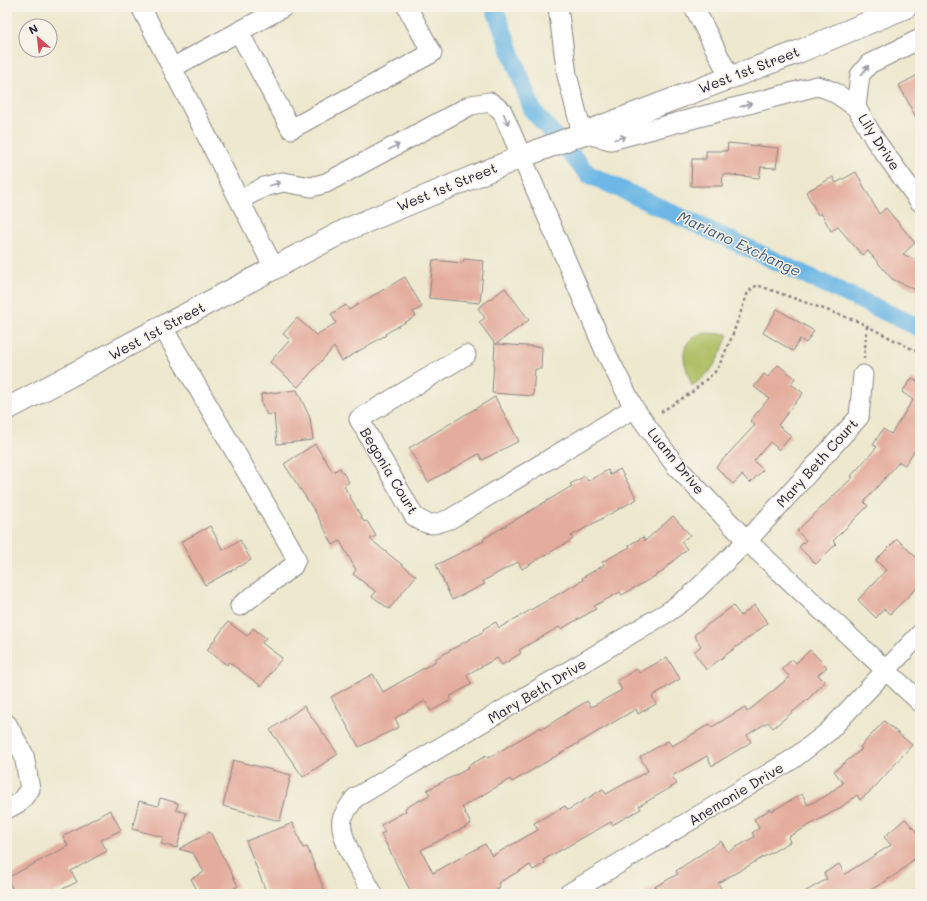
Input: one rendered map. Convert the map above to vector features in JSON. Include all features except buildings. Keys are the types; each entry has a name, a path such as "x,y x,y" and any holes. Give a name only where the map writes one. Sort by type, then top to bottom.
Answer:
{"main road":[{"name":"West 1st Street","path":"7,409 348,229 521,157 798,52 906,7"}],"street":[{"path":"141,7 274,268"},
{"path":"172,68 284,7"},
{"path":"239,32 291,129 432,54 407,7"},
{"path":"558,7 567,75 582,134 611,140 817,86 832,89 844,100 856,107"},
{"path":"694,7 730,78"},
{"name":"Lily Drive","path":"920,39 869,64 860,75 856,107 875,140 920,202"},
{"name":"Luann Drive","path":"239,200 264,187 283,182 311,187 326,183 471,106 490,102 502,111 605,351 634,408 676,466 747,541 920,702"},
{"path":"163,328 296,559 293,566 240,606"},
{"name":"Begonia Court","path":"466,354 358,419 414,516 424,524 435,524 450,519 634,408"},
{"name":"Mary Beth Court","path":"747,541 859,417 863,375"},
{"name":"Mary Beth Drive","path":"373,894 346,842 342,829 342,820 347,808 356,798 668,612 690,596 747,541"},
{"name":"Anemonie Drive","path":"568,894 793,759 828,732 920,634"},
{"path":"7,724 24,755 30,789 20,802 7,809"}],"path":[{"path":"661,412 692,392 717,370 731,339 748,292 756,284 856,321 920,353"},
{"path":"863,375 867,326"}],"green space":[{"path":"702,333 728,334 719,357 711,370 692,386 685,362 685,349 693,338"}],"waterway":[{"name":"Mariano Exchange","path":"494,7 533,111 553,134"},
{"name":"Mariano Exchange","path":"567,150 588,174 920,328"}]}
